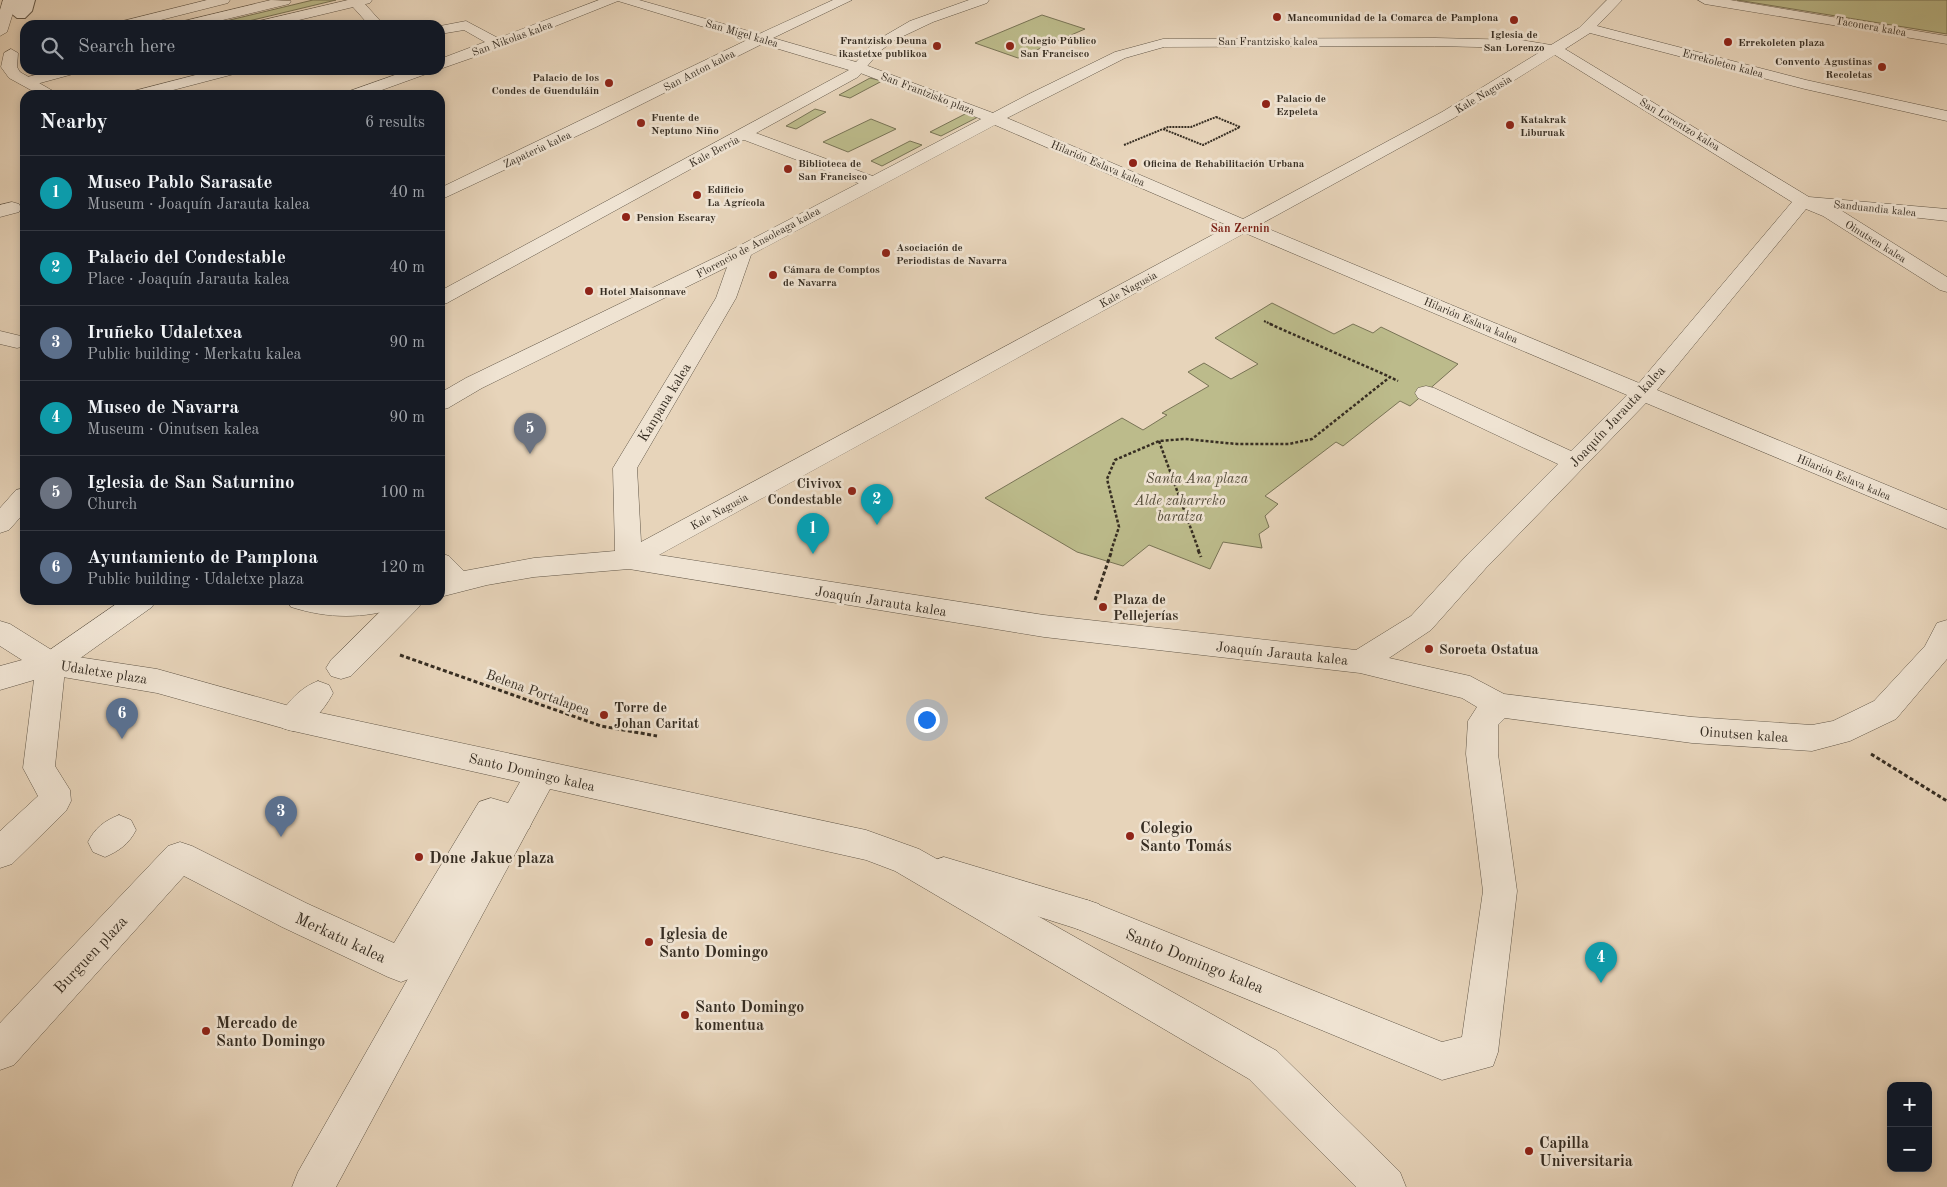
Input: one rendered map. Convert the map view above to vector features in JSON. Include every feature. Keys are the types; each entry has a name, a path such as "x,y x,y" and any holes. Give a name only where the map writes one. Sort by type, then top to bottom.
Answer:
{"street":[{"path":"0,32 10,0"},
{"path":"144,20 223,0"},
{"path":"206,20 288,0"},
{"name":"San Nikolas kalea","path":"445,62 612,0"},
{"name":"San Migel kalea","path":"624,0 860,68"},
{"name":"San Anton kalea","path":"634,102 761,38 845,0"},
{"name":"Kale Berria","path":"445,296 746,134 860,68 865,58 886,40 916,25 982,0"},
{"name":"Kale Nagusia","path":"629,560 1448,115 1556,50 1588,28 1615,0"},
{"name":"Taconera kalea","path":"1705,0 1947,40"},
{"path":"282,20 359,3 373,20"},
{"path":"445,29 466,25 494,45"},
{"name":"Errekoleten kalea","path":"1588,28 1805,84 1947,116"},
{"name":"San Frantzisko kalea","path":"996,119 1120,55 1162,43 1435,42 1521,44 1556,50"},
{"name":"San Lorentzo kalea","path":"1556,50 1803,201"},
{"path":"12,51 9,67 14,75 44,90"},
{"name":"San Frantzisko plaza","path":"860,68 996,119"},
{"path":"7,87 52,75"},
{"path":"155,90 214,75"},
{"path":"367,90 410,75"},
{"name":"Zapateria kalea","path":"445,192 634,102"},
{"name":"Hilarión Eslava kalea","path":"996,119 1244,226 1947,520"},
{"name":"Florencio de Ansoleaga kalea","path":"445,401 474,383 742,252 872,182 996,119"},
{"path":"746,134 872,182"},
{"name":"Sanduandia kalea","path":"1803,201 1947,216"},
{"name":"Oinutsen kalea","path":"1803,201 1830,212 1947,286"},
{"name":"Joaquín Jarauta kalea","path":"449,585 542,565 629,560 882,602 1084,630 1360,662 1420,623 1476,560 1643,392 1803,201"},
{"name":"Kanpana kalea","path":"629,560 625,468 726,298 742,252"},
{"path":"1426,393 1574,462"},
{"path":"0,524 20,502"},
{"name":"Udaletxe plaza","path":"0,678 51,664 135,605"},
{"path":"323,605 336,608 368,605"},
{"path":"341,668 404,605"},
{"name":"Oinutsen kalea","path":"1360,662 1470,688 1498,705 1692,730 1812,738 1839,732 1885,710 1936,653 1947,631"},
{"name":"Udaletxe plaza","path":"0,632 51,664 157,681"},
{"name":"Udaletxe plaza","path":"0,853 55,801 54,790 39,768 51,664"},
{"name":"Santo Domingo kalea","path":"157,681 293,719 866,845 907,860 1087,916 1442,1061 1479,1052 1500,891 1482,754 1483,721 1498,705"},
{"path":"293,719 318,693"},
{"path":"313,1187 541,775"},
{"name":"Merkatu kalea","path":"180,857 294,915 401,965 491,812 517,819"},
{"name":"Burguen plaza","path":"0,1051 180,857"},
{"name":"Santo Domingo kalea","path":"907,860 1263,1065 1385,1187"}],"lane":[{"path":"20,0 17,14 21,16 27,11 30,0"}],"path":[{"path":"1088,159 1162,129 1168,127 1191,127 1216,117 1240,127 1203,145 1162,129"},
{"path":"1264,321 1426,393"},
{"path":"1084,630 1119,527 1108,479 1115,460 1159,442 1185,439 1237,444 1290,444 1312,438 1390,377"},
{"path":"1159,442 1201,557"},
{"name":"Belena Portalapea","path":"414,660 601,726 657,736"},
{"path":"1839,732 1947,801"}],"green space":[{"path":"313,0 336,0 253,20 230,20"},
{"path":"1737,0 1947,0 1947,34"},
{"path":"1042,15 1085,29 1018,58 975,43"},
{"path":"870,78 882,81 850,98 839,95"},
{"path":"815,109 826,112 796,129 786,126"},
{"path":"967,113 978,117 941,136 930,132"},
{"path":"871,119 896,129 848,152 823,142"},
{"path":"910,141 922,145 882,166 871,161"},
{"name":"Santa Ana plaza","path":"1272,303 1334,334 1353,324 1373,333 1381,327 1458,364 1410,406 1400,401 1343,446 1336,442 1265,496 1278,504 1265,516 1269,527 1259,534 1262,548 1223,542 1210,569 1149,545 1123,566 1077,552 985,498 1122,418 1143,430 1167,415 1162,413 1209,386 1188,372 1204,363 1231,379 1258,364 1215,338"}],"place":[{"name":"Mancomunidad de la Comarca de Pamplona","path":"1277,17"},
{"name":"Iglesia de San Lorenzo","path":"1514,20"},
{"name":"Errekoleten plaza","path":"1728,42"},
{"name":"Frantzisko Deuna ikastetxe publikoa","path":"937,46"},
{"name":"Colegio Público San Francisco","path":"1010,46"},
{"name":"Convento Agustinas Recoletas","path":"1882,67"},
{"name":"Palacio de los Condes de Guenduláin","path":"609,83"},
{"name":"Palacio de Ezpeleta","path":"1266,104"},
{"name":"Fuente de Neptuno Niño","path":"641,123"},
{"name":"Katakrak Liburuak","path":"1510,125"},
{"name":"Oficina de Rehabilitación Urbana","path":"1133,163"},
{"name":"Biblioteca de San Francisco","path":"788,169"},
{"name":"Edificio La Agrícola","path":"697,195"},
{"name":"Pension Escaray","path":"626,217"},
{"name":"Asociación de Periodistas de Navarra","path":"886,253"},
{"name":"Cámara de Comptos de Navarra","path":"773,275"},
{"name":"Hotel Maisonnave","path":"589,291"},
{"name":"Iglesia de San Saturnino","path":"530,454"},
{"name":"Civivox Condestable","path":"852,491"},
{"name":"Palacio del Condestable","path":"877,525"},
{"name":"Museo Pablo Sarasate","path":"813,554"},
{"name":"Plaza de Pellejerías","path":"1103,607"},
{"name":"Soroeta Ostatua","path":"1429,649"},
{"name":"Torre de Johan Caritat","path":"604,715"},
{"name":"Ayuntamiento de Pamplona","path":"122,739"},
{"name":"Colegio Santo Tomás","path":"1130,836"},
{"name":"Iruñeko Udaletxea","path":"281,837"},
{"name":"Done Jakue plaza","path":"419,857"},
{"name":"Iglesia de Santo Domingo","path":"649,942"},
{"name":"Museo de Navarra","path":"1601,983"},
{"name":"Santo Domingo komentua","path":"685,1015"},
{"name":"Mercado de Santo Domingo","path":"206,1031"},
{"name":"Capilla Universitaria","path":"1529,1151"}],"district":[{"name":"San Zernin","path":"1240,228"}],"park label":[{"name":"Alde zaharreko baratza","path":"1180,508"}]}
